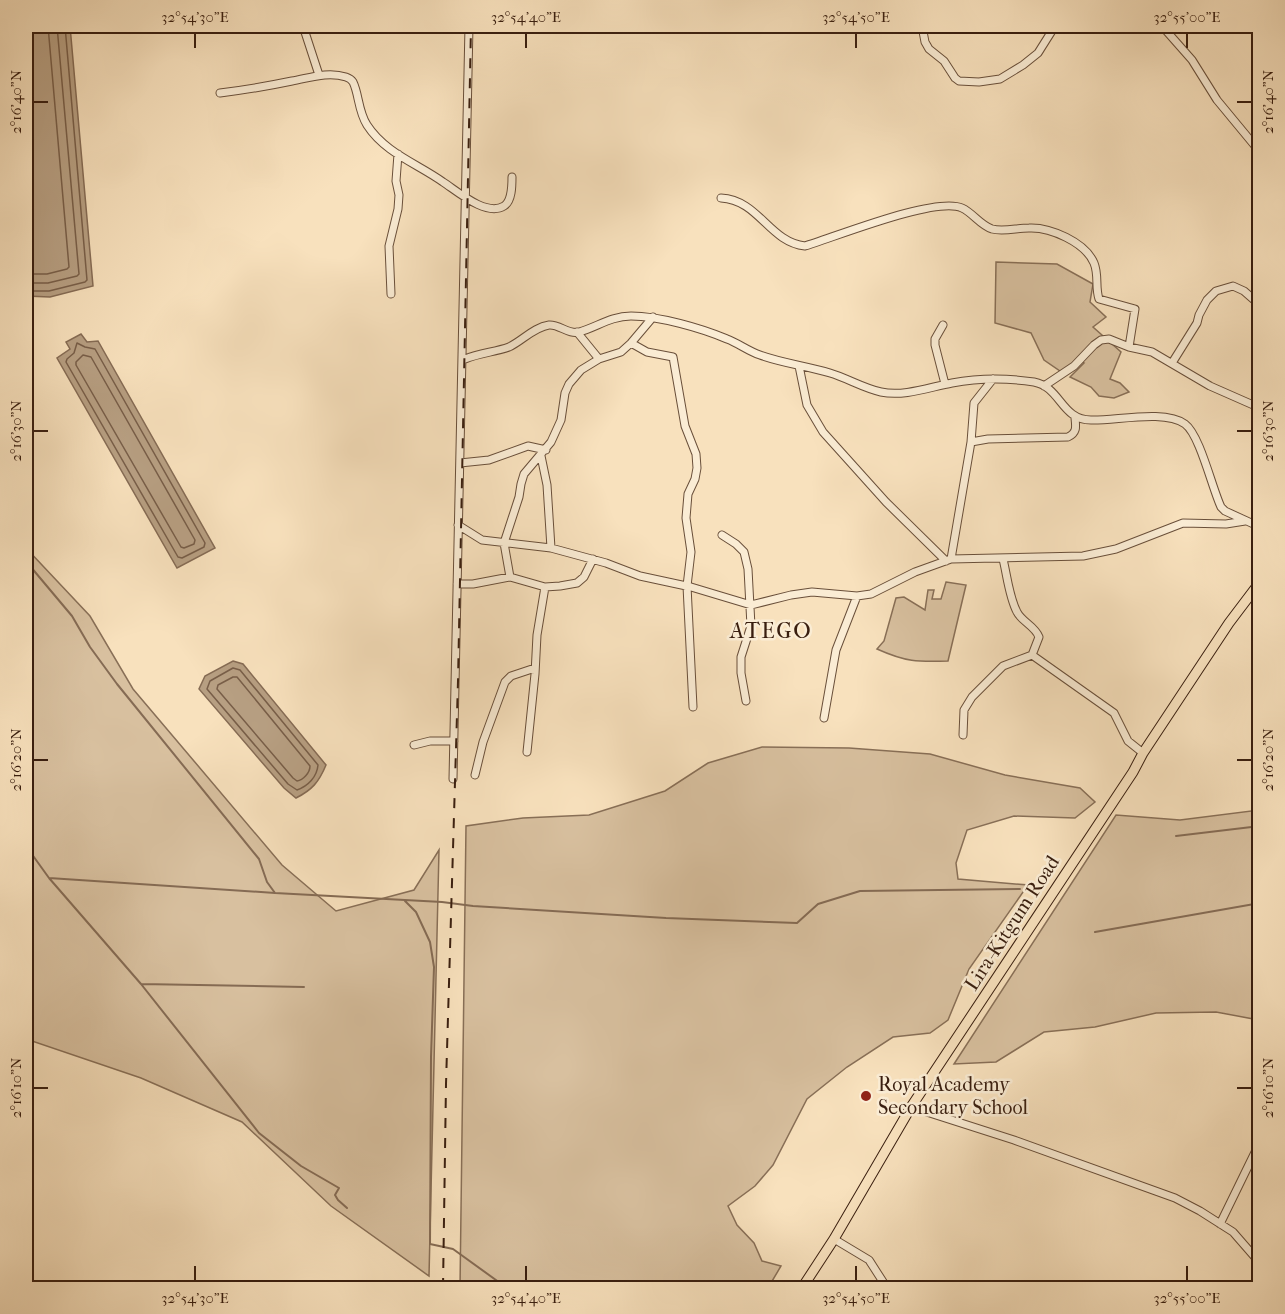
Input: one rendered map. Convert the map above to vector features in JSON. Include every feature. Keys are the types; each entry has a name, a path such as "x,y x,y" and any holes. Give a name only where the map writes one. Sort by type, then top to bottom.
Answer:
{"main road":[{"name":"Lira-Kitgum Road","path":"802,1288 834,1239 911,1107 1229,622 1260,582"}],"street":[{"path":"303,26 319,75"},
{"path":"453,779 469,26"},
{"path":"922,26 929,49 939,56 955,78 959,81 979,82 1000,79 1038,53 1055,26"},
{"path":"1162,26 1192,60 1217,100 1260,152"},
{"path":"220,93 319,75 349,78 353,83 358,105 367,125 383,143 442,181 465,199 491,208 506,206 512,177"},
{"path":"392,294 389,246 398,209 399,195 396,181 398,154"},
{"path":"721,198 732,198 747,205 769,228 797,245 805,246 890,217 949,206 962,208 993,230 1031,228 1061,234 1092,258 1099,299 1135,309 1129,347"},
{"path":"1172,363 1197,323 1207,300 1216,291 1233,286 1244,291 1260,305"},
{"path":"577,333 616,317 653,317 699,329 726,338 758,354 830,373 881,392 900,393 945,384 993,379 1044,386 1075,418 1091,420 1170,418 1185,423 1192,433 1203,456 1221,507 1260,527"},
{"path":"510,577 504,543 525,474 543,453 561,420 565,393 569,384 581,370 599,359 621,352 631,344 653,317"},
{"path":"462,358 504,348 551,325 577,333 599,359"},
{"path":"943,325 935,339 935,345 945,384"},
{"path":"1044,386 1074,366 1101,340 1114,340 1129,347 1152,352 1210,386 1260,408"},
{"path":"631,344 647,352 673,357 685,426 696,454 697,468 688,494 686,518 691,552 687,586 693,706"},
{"path":"799,366 807,405 823,432 877,492 949,560"},
{"path":"949,560 971,442 974,403 993,379"},
{"path":"971,442 988,439 1068,437 1076,430 1075,418"},
{"path":"460,463 489,460 528,446 543,453"},
{"path":"543,453 551,548"},
{"path":"458,525 476,538 551,548 593,559 640,576 687,586 751,605 791,594 812,592 856,596 883,590 915,572 949,560 1083,556 1116,549 1183,523 1226,524 1245,521"},
{"path":"722,535 744,552 748,569 751,626 741,657 741,673 746,701"},
{"path":"457,584 465,585 510,577 545,587 577,583 584,577 593,559"},
{"path":"963,735 964,710 972,697 1003,666 1032,655 1039,637 1037,631 1015,610 1003,559"},
{"path":"526,752 539,613 545,587"},
{"path":"824,718 836,650 856,596"},
{"path":"1032,655 1114,713 1128,741 1143,753"},
{"path":"475,775 483,742 505,682 511,676 535,668"},
{"path":"414,745 430,741 454,741"},
{"path":"911,1107 1014,1140 1175,1198 1233,1233 1260,1263"},
{"path":"1220,1224 1260,1142"},
{"path":"834,1239 869,1260 887,1288"}],"shaded area":[{"path":"996,262 1057,264 1093,284 1090,302 1106,317 1093,327 1121,352 1110,379 1120,383 1129,392 1114,398 1099,396 1091,387 1070,377 1084,363 1077,360 1063,373 1044,360 1031,333 995,323"},
{"path":"26,548 90,616 133,689 282,865 336,911 414,890 439,850 429,1276 331,1206 242,1122 141,1078 26,1039"},
{"path":"946,582 966,585 948,661 912,660 877,649 884,641 896,598 904,597 925,610 928,590 934,590 932,599 941,599"},
{"path":"762,747 849,748 930,754 1005,775 1080,788 1095,802 1075,818 1014,816 967,830 956,863 958,879 1028,885 969,969 948,1020 930,1033 893,1037 847,1067 807,1099 773,1165 755,1186 728,1206 737,1225 754,1243 762,1261 781,1266 768,1288 460,1288 466,826 523,818 589,815 665,791 708,763"},
{"path":"1259,810 1259,1020 1216,1012 1156,1013 1095,1027 1044,1032 996,1062 954,1064 1116,815 1180,820"}],"water":[{"path":"26,26 70,26 93,286 50,297 26,296"},
{"path":"81,334 87,342 98,341 215,548 177,568 57,358 70,349 66,342"},
{"path":"233,661 243,664 326,765 314,785 296,798 284,788 199,689 205,676"}],"waterway":[{"path":"30,566 72,616 90,647 117,684 259,859 267,882 275,893 666,918 797,923 818,904 860,891 1020,889"},
{"path":"1176,836 1260,826"},
{"path":"26,846 49,878 141,984 259,1133 301,1166 339,1188 335,1195 347,1208"},
{"path":"49,878 275,893"},
{"path":"405,901 416,912 430,942 434,967 430,1244 453,1249 507,1288"},
{"path":"1095,932 1260,903"},
{"path":"141,984 304,987"},
{"path":"26,1069 33,1062"}],"railway":[{"path":"443,1288 471,26"}],"place":[{"name":"Royal Academy Secondary School","path":"866,1096"}],"district":[{"name":"ATEGO","path":"771,631"}]}
